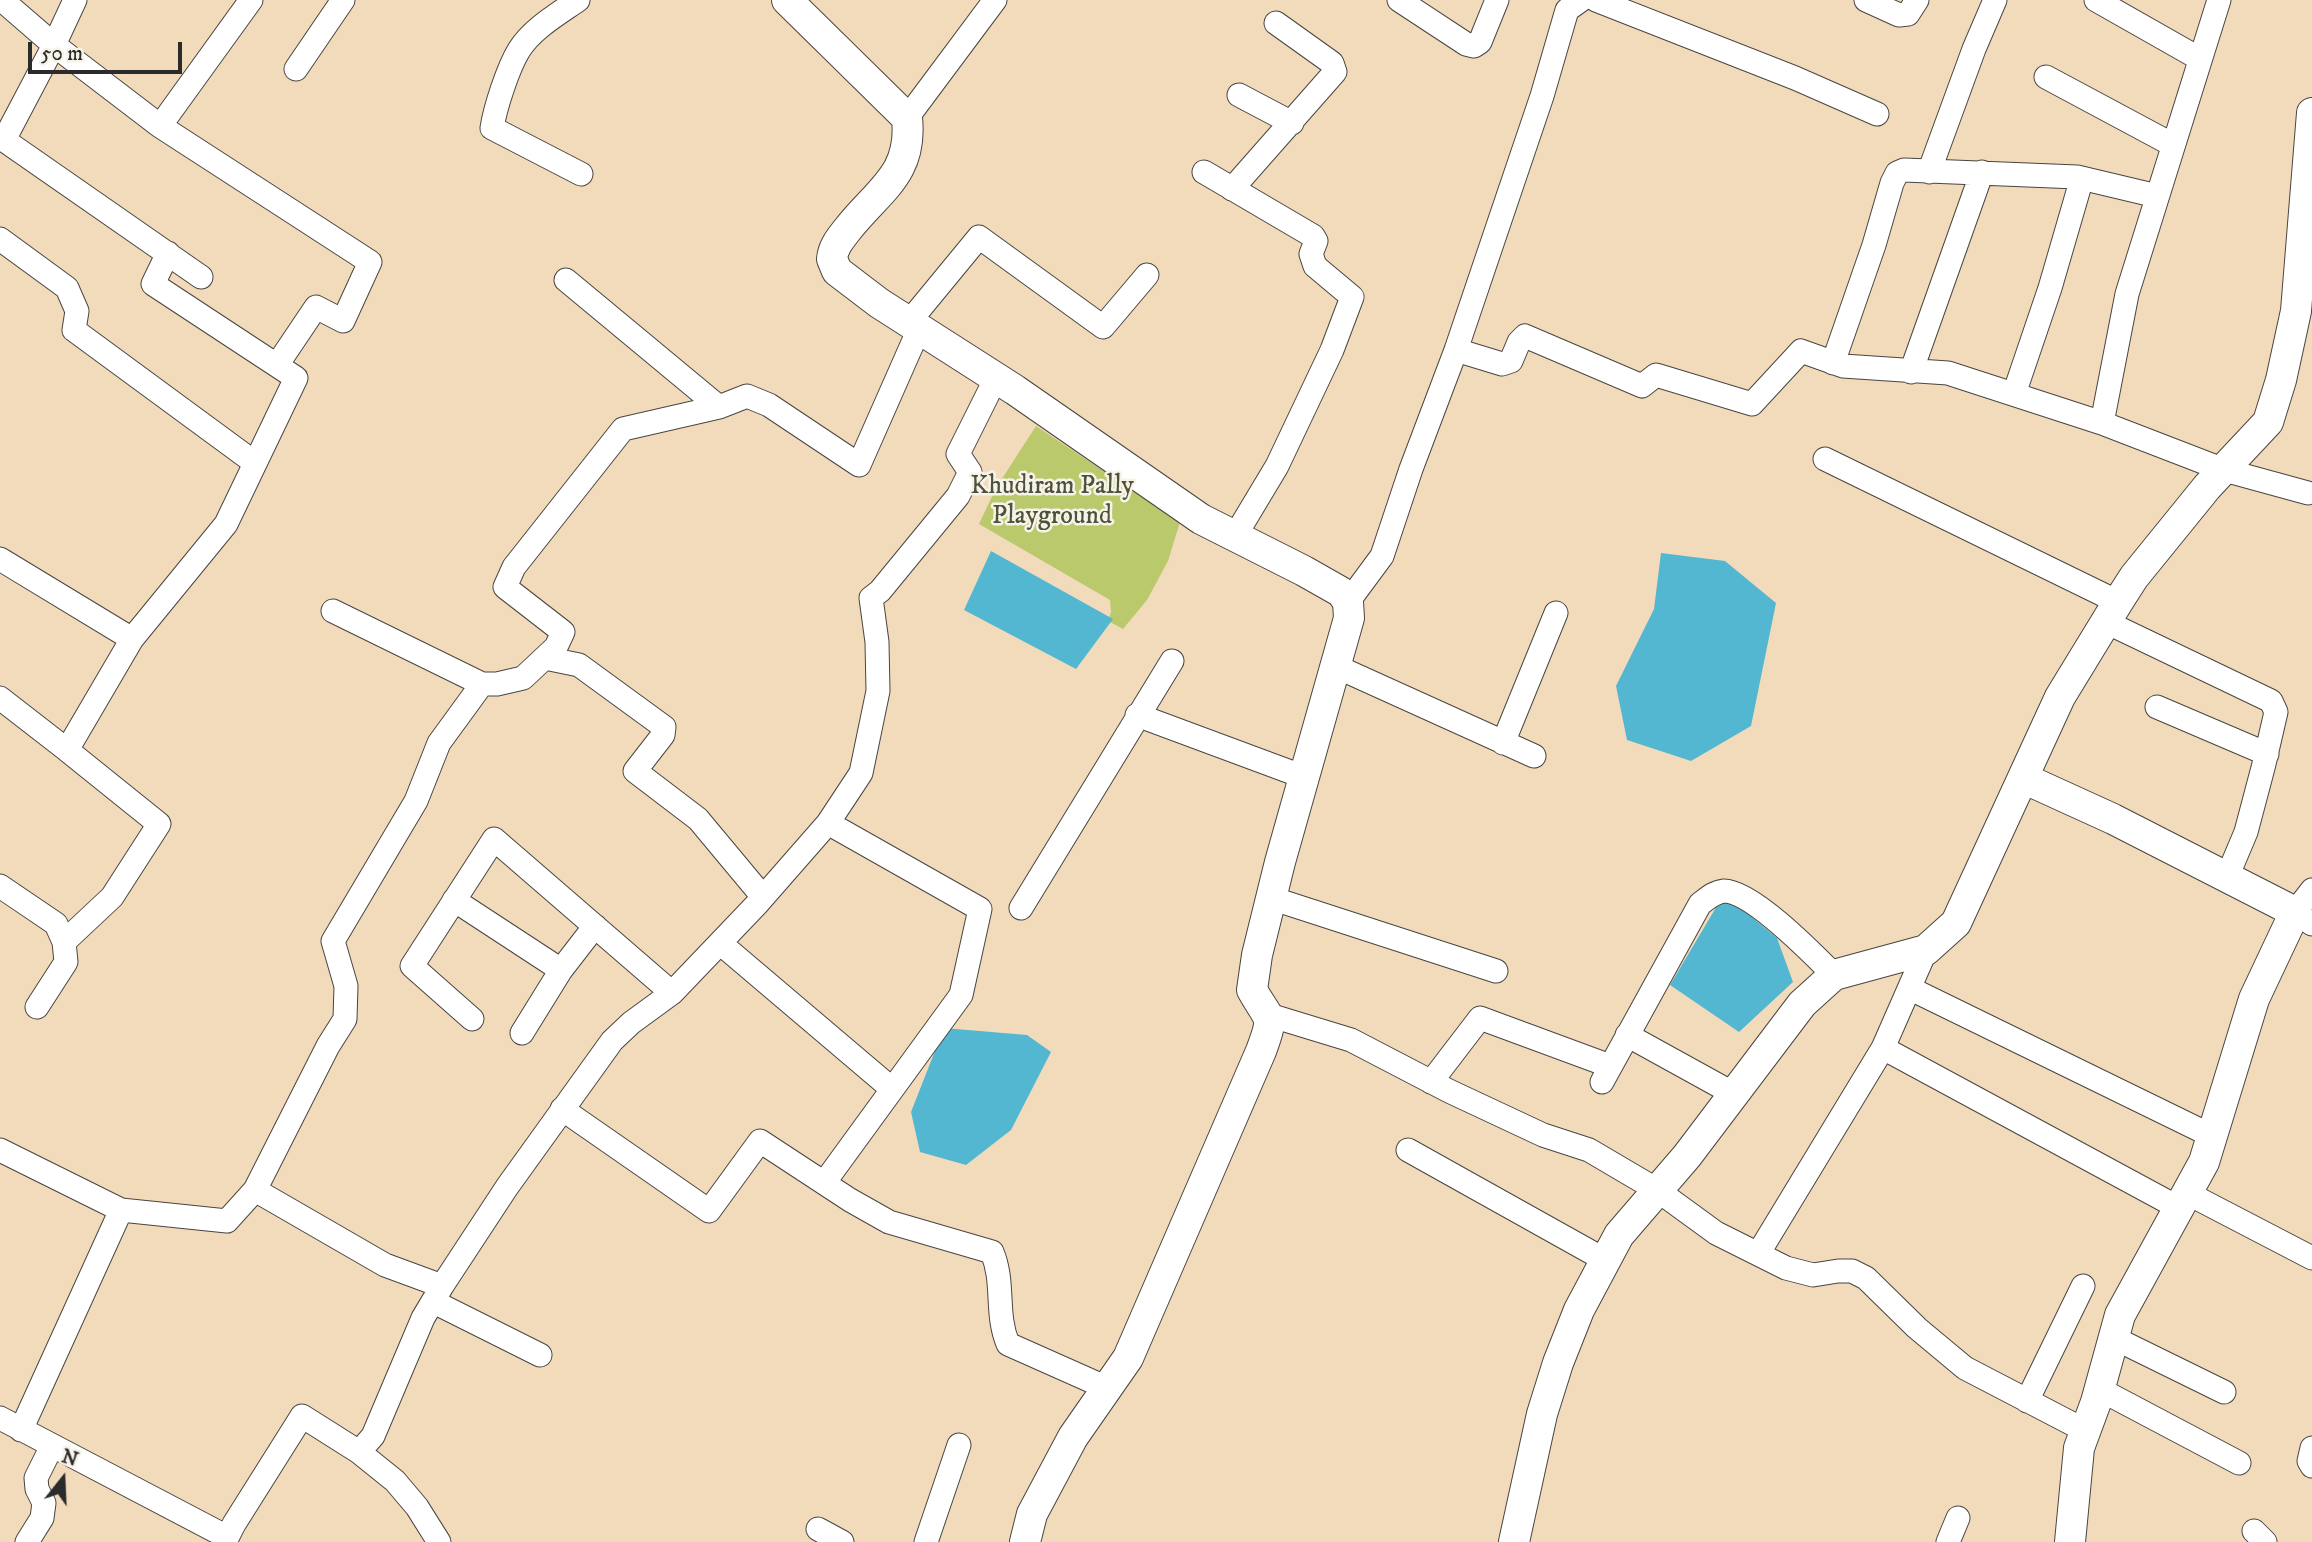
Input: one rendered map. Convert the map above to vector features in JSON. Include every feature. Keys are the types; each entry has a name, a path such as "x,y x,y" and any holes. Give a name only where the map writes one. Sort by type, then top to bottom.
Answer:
{"street":[{"path":"2,0 54,45 160,126 370,262 343,321 316,307 277,365"},
{"path":"75,0 4,140 201,277"},
{"path":"160,126 251,0"},
{"path":"296,69 344,0"},
{"path":"578,0 543,25 519,49 494,110 492,128 581,174"},
{"path":"787,0 907,118 909,139 904,160 895,176 837,243 832,259 837,271 879,303 996,378 1201,519 1304,571 1340,592 1348,602 1349,618 1256,955 1252,990 1269,1015 1269,1028 1128,1358 1073,1437 1032,1514 1025,1542"},
{"path":"907,118 995,0"},
{"path":"1399,0 1466,44 1474,46 1480,42 1497,0"},
{"path":"1348,602 1382,556 1411,469 1456,350 1542,96 1567,10 1581,0"},
{"path":"1596,0 1796,78 1877,114"},
{"path":"1866,0 1899,15 1908,14 1917,0"},
{"path":"1929,172 1995,0"},
{"path":"2096,0 2200,59"},
{"path":"2102,423 2127,294 2219,0"},
{"path":"1232,189 1335,72 1332,63 1276,23"},
{"path":"2046,77 2173,145"},
{"path":"1238,94 1292,122"},
{"path":"1514,1542 1542,1414 1558,1363 1579,1310 1619,1234 1687,1156 1802,1004 1833,975 1926,950 1956,923 2060,697 2112,612 2134,577 2268,422 2281,380 2296,310 2308,196 2312,113"},
{"path":"1833,363 1897,173 1904,170 1982,172 2082,178 2157,196"},
{"path":"1204,172 1313,236 1316,241 1311,254 1315,265 1352,297 1332,350 1277,466 1235,536"},
{"path":"1911,372 1982,172"},
{"path":"2014,394 2050,288 2082,178"},
{"path":"333,611 482,684 497,684 523,678 556,647 563,632 505,587 514,567 623,429 719,407 747,396 769,405 859,465 914,325 979,237 1103,327 1147,275"},
{"path":"0,239 67,288 77,311 74,330 255,463"},
{"path":"67,750 132,639 226,524 296,378 153,285 168,253"},
{"path":"566,280 719,407"},
{"path":"1456,350 1502,364 1511,361 1519,342 1525,336 1642,386 1656,376 1752,404 1801,351 1843,366 1948,373 2102,423 2224,470 2308,493"},
{"path":"359,1452 373,1436 424,1318 438,1294 507,1187 612,1041 631,1023 672,993 763,897 828,824 861,773 878,691 877,642 871,598 958,496 970,472 958,454 996,378"},
{"path":"1825,459 2112,612 2271,701 2276,712 2267,754 2246,832 2227,877"},
{"path":"2,567 132,639"},
{"path":"1503,743 1556,612"},
{"path":"545,657 579,665 664,727 663,734 635,771 698,819 763,897"},
{"path":"1021,908 1172,661"},
{"path":"1335,666 1534,756"},
{"path":"0,1150 121,1210 227,1221 255,1190 328,1046 345,1019 346,986 333,941 416,801 439,743 482,684"},
{"path":"0,698 159,824 112,897 64,942"},
{"path":"2157,707 2267,754"},
{"path":"1137,715 1304,777"},
{"path":"2024,778 2113,819 2227,877 2306,909 2255,999 2204,1162 2120,1315 2079,1448 2070,1542"},
{"path":"824,1183 961,995 980,909 828,824"},
{"path":"472,1019 412,966 494,839 672,993"},
{"path":"0,886 56,924 64,942 66,962 37,1007"},
{"path":"1431,1082 1480,1018 1606,1074 1700,904 1712,894 1724,891 1736,893 1787,928 1833,975"},
{"path":"1271,898 1496,971"},
{"path":"454,900 561,970"},
{"path":"522,1032 561,970 595,926"},
{"path":"720,943 892,1089"},
{"path":"1758,1254 1883,1048 1926,950"},
{"path":"1911,989 2212,1136"},
{"path":"1269,1015 1351,1040 1543,1136 1589,1150 1657,1190 1716,1233 1786,1268 1813,1275 1852,1271 1866,1278 1917,1328 1965,1368 2086,1431"},
{"path":"1627,1035 1734,1094"},
{"path":"1883,1048 2183,1201 2312,1258"},
{"path":"562,1110 709,1211 760,1141 889,1222 992,1252 999,1268 1002,1329 1008,1343 1107,1388"},
{"path":"1408,1150 1605,1261"},
{"path":"255,1190 540,1355"},
{"path":"21,1430 121,1210"},
{"path":"2027,1401 2083,1286"},
{"path":"2113,1338 2224,1392"},
{"path":"2099,1389 2239,1463"},
{"path":"0,1418 226,1540 302,1416 359,1452 396,1481 417,1507 439,1542"},
{"path":"926,1542 959,1445"},
{"path":"27,1542 42,1518 44,1503 37,1489 36,1478 52,1446"},
{"path":"2312,1448 2309,1461 2312,1466"},
{"path":"1948,1542 1958,1518"},
{"path":"817,1529 842,1542"}],"green space":[{"name":"Khudiram Pally Playground","path":"1036,426 1180,522 1168,561 1147,600 1123,629 1108,621 1111,612 1110,600 979,524 996,488"}],"water":[{"path":"991,551 1113,619 1076,669 964,610"},
{"path":"1661,553 1725,561 1776,603 1751,726 1691,761 1627,740 1616,686 1654,609"},
{"path":"1724,894 1777,938 1793,982 1739,1032 1670,985"},
{"path":"944,1028 1027,1035 1051,1052 1011,1130 966,1165 920,1152 911,1112"}]}
